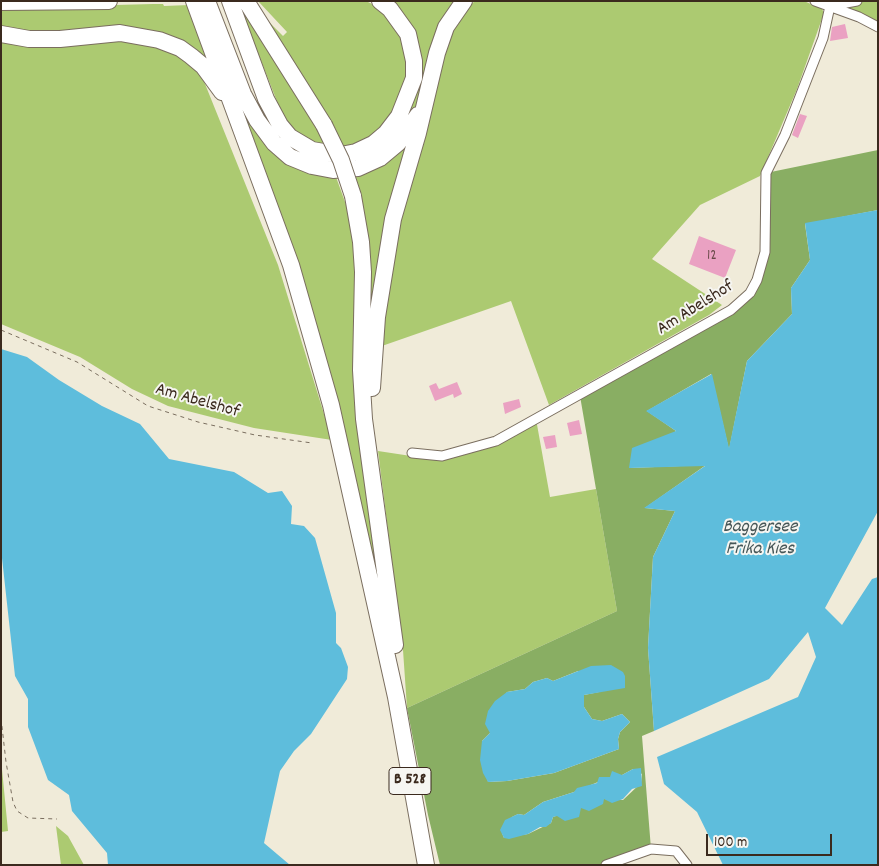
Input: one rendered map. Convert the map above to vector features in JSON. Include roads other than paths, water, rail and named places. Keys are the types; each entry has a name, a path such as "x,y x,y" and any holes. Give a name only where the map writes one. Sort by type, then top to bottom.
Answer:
{"highway":[{"path":"1,2 109,1"},
{"path":"194,1 290,265 329,396 396,697"},
{"path":"207,1 243,94 257,120 274,143 290,157 312,166 333,170 358,168 380,158 398,143 412,126 428,90"},
{"path":"230,1 272,110 290,137 312,150 341,155 356,152 373,144 386,133 399,116 414,78 414,61 408,34 390,9 380,1"},
{"path":"246,1 324,125 342,160 353,196 362,242 361,370 364,419 396,659 396,697"},
{"path":"374,483 371,402 382,277 393,219 446,27 464,1"},
{"path":"1,34 30,39 60,39 120,32 159,40 180,48 203,66 236,115"},
{"name":"B 528","path":"396,697 426,865"}],"street":[{"path":"815,1 878,27"},
{"path":"830,6 857,1"},
{"name":"Am Abelshof","path":"412,453 442,456 496,441 731,310 750,294 757,280 765,252 766,173 785,135 823,38 830,6"},
{"path":"606,865 651,848 676,851 686,865"}],"water":[{"name":"Baggersee Frika Kies","path":"878,210 878,511 825,608 842,625 872,579 878,577 878,865 723,865 697,812 664,784 657,757 798,697 816,657 808,632 769,679 654,731 648,648 653,557 675,511 644,508 705,466 629,468 632,448 676,431 646,411 712,374 729,448 747,361 792,314 791,288 810,260 805,223"},
{"path":"1,349 27,357 59,380 102,406 140,424 169,459 234,472 268,493 282,491 292,506 291,524 304,526 315,538 336,613 336,643 341,648 348,667 347,679 311,734 294,751 280,771 264,843 290,865 108,865 107,853 72,811 69,795 48,780 28,727 28,699 15,676 1,549"},
{"path":"611,665 623,672 625,688 584,695 584,707 592,719 602,721 622,714 630,722 620,732 618,739 619,749 554,773 507,781 488,782 483,773 480,760 482,741 490,733 485,724 488,711 495,701 507,692 525,689 533,682 547,678 553,681 591,666"},
{"path":"641,768 642,786 632,789 623,799 612,803 604,799 603,804 589,811 581,808 579,817 565,821 557,816 553,817 551,823 546,827 540,827 528,834 509,839 504,838 500,830 505,820 518,814 524,815 543,802 574,792 577,788 597,783 599,777 610,777 612,771 622,775 633,769"}]}
